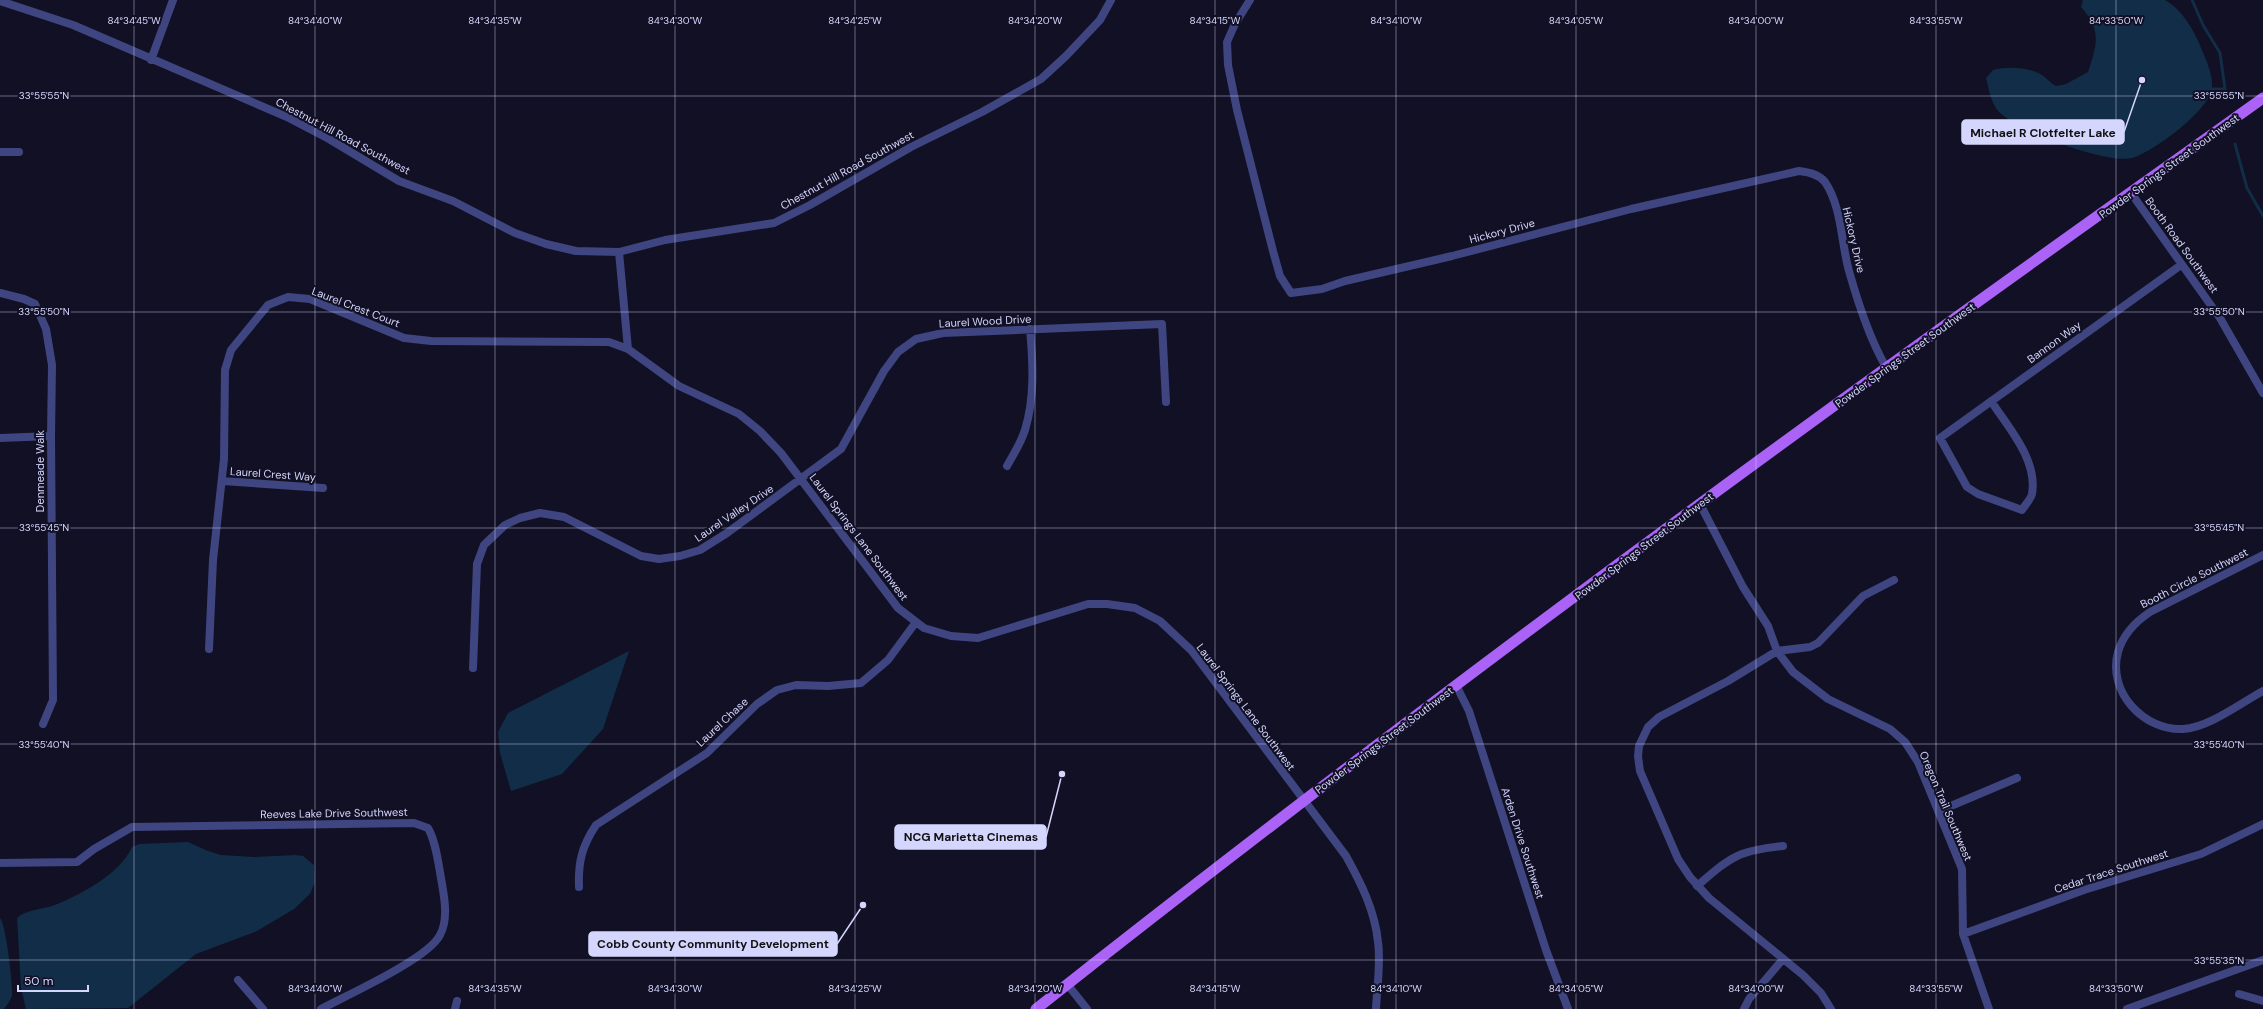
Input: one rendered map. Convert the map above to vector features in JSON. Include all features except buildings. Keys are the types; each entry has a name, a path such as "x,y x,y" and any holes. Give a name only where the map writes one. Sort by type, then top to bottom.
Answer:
{"main road":[{"name":"Powder Springs Street Southwest","path":"1036,1009 1136,928 1304,802 1456,685 1886,367 2263,98"}],"street":[{"path":"151,60 173,0"},
{"name":"Chestnut Hill Road Southwest","path":"0,1 74,25 151,60 287,117 329,139 399,181 454,201 515,233 546,244 576,251 619,252 665,240 774,223 810,205 911,147 982,112 1041,79 1100,20 1111,0"},
{"name":"Hickory Drive","path":"1250,0 1235,24 1227,42 1228,65 1237,110 1273,252 1280,276 1291,293 1322,289 1345,281 1452,256 1631,209 1798,171 1811,172 1825,182 1837,210 1849,270 1877,351 1886,367"},
{"path":"0,152 19,152"},
{"name":"Booth Road Southwest","path":"2131,193 2220,318 2263,393"},
{"path":"619,252 628,349"},
{"name":"Bannon Way","path":"1991,401 2023,450 2032,478 2032,495 2022,510 1978,494 1967,487 1940,438 1991,401 2181,264"},
{"name":"Denmeade Walk","path":"0,293 30,301 35,304 41,316 52,365 50,436 53,700 43,724"},
{"name":"Laurel Crest Court","path":"209,649 213,560 224,459 225,370 231,350 268,305 288,297 310,299 404,338 431,341 609,342 628,349"},
{"name":"Laurel Wood Drive","path":"801,480 841,449 884,370 898,352 916,339 943,333 1162,324 1166,402"},
{"path":"1007,466 1024,430 1031,398 1034,371 1030,329"},
{"name":"Laurel Springs Lane Southwest","path":"628,349 679,386 739,414 766,436 898,608 924,628 951,636 978,638 1088,604 1107,604 1135,608 1160,621 1192,651 1346,856 1373,912 1379,943 1376,1009"},
{"path":"0,438 50,436"},
{"name":"Laurel Valley Drive","path":"473,668 477,564 484,545 505,525 520,518 540,513 564,517 641,556 659,559 680,556 700,550 727,533 801,480"},
{"name":"Laurel Crest Way","path":"222,481 323,488"},
{"name":"Oregon Trail Southwest","path":"1700,504 1743,588 1768,626 1778,651 1793,672 1815,691 1828,699 1890,729 1900,736 1918,762 1964,876 1962,922 1963,934 1989,1009"},
{"name":"Booth Circle Southwest","path":"2263,555 2139,619 2123,640 2118,654 2117,663 2120,684 2132,706 2154,725 2168,728 2184,729 2197,727 2263,691"},
{"path":"1831,1009 1821,993 1812,983 1697,886 1678,859 1640,771 1638,756 1639,746 1648,727 1659,717 1728,681 1778,651 1810,647 1818,643 1863,596 1894,580"},
{"name":"Laurel Chase","path":"579,887 579,872 585,842 596,825 707,753 756,704 777,690 796,685 828,686 861,683 888,660 916,622"},
{"name":"Arden Drive Southwest","path":"1456,685 1469,712 1546,950 1568,1009"},
{"path":"1939,811 2017,778"},
{"name":"Reeves Lake Drive Southwest","path":"0,863 77,862 94,849 132,827 414,823 428,828 436,851 444,896 444,926 440,936 418,956 321,1009"},
{"name":"Cedar Trace Southwest","path":"1963,934 2084,890 2201,854 2263,824"},
{"path":"1697,886 1721,865 1739,854 1748,850 1783,846"},
{"path":"1744,1009 1750,999 1783,959"},
{"path":"2126,1009 2145,1006 2263,960"},
{"path":"238,980 264,1009"},
{"path":"1068,984 1087,1009"},
{"path":"2239,994 2263,1001"}],"water":[{"path":"2083,0 2165,0 2183,15 2188,22 2199,43 2212,78 2212,88 2209,97 2191,118 2153,148 2132,158 2119,159 2102,156 2062,144 2042,136 2009,120 1999,112 1994,105 1991,96 1986,78 1993,70 2011,68 2031,70 2042,75 2056,86 2066,84 2088,72 2094,53 2096,38 2092,23 2081,7"},
{"path":"629,651 603,729 562,774 511,791 500,753 498,732 508,713"},
{"path":"188,842 221,855 254,857 303,856 314,865 315,882 310,894 294,909 257,931 196,954 128,1008 26,1009 21,988 17,918 29,911 63,902 98,883 118,866 132,847 139,844"},
{"path":"0,918 7,942 12,989 11,999 4,1009 0,1009"}],"waterway":[{"path":"2192,0 2203,25 2220,53 2225,89"},
{"path":"2212,89 2225,89 2228,99"},
{"path":"2235,144 2247,188 2263,216"}],"place":[{"name":"Michael R Clotfelter Lake","path":"2142,80"},
{"name":"NCG Marietta Cinemas","path":"1062,774"},
{"name":"Cobb County Community Development","path":"863,905"}]}
